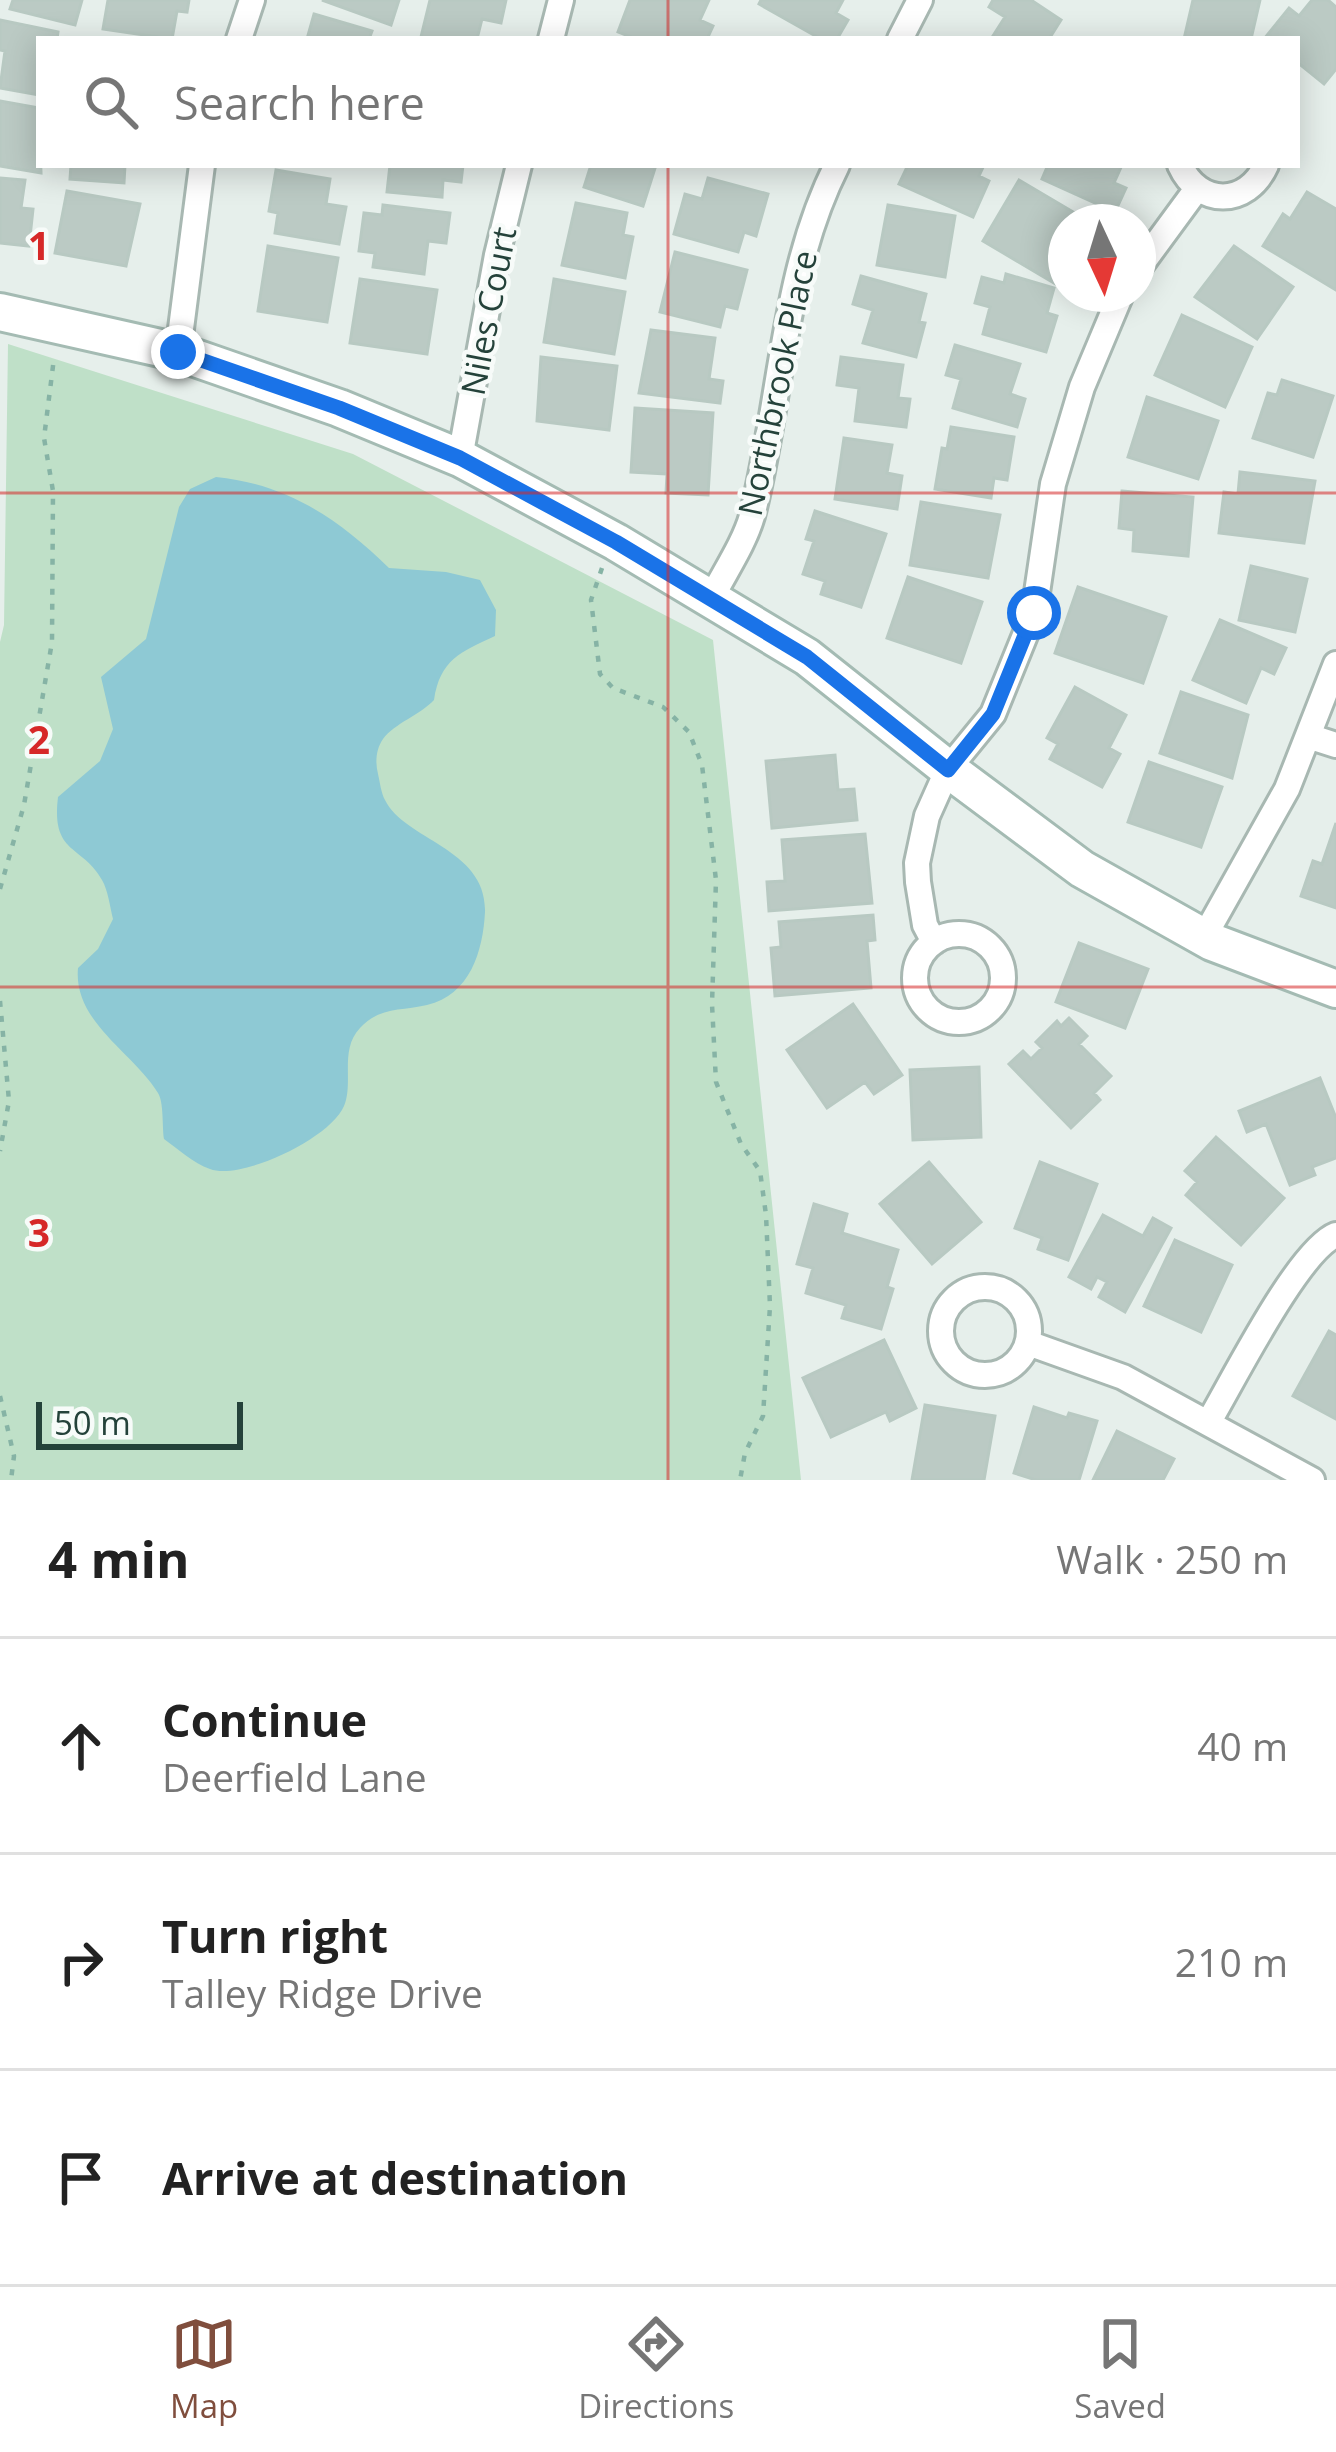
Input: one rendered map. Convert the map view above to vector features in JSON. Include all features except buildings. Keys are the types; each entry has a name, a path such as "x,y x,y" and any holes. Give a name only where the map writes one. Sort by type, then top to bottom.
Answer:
{"street":[{"path":"240,36 252,0"},
{"path":"552,36 561,0"},
{"path":"902,36 920,0"},
{"path":"178,352 202,168"},
{"name":"Niles Court","path":"460,458 497,255 519,168"},
{"name":"Northbrook Place","path":"710,599 751,520 779,362 815,208 835,168"},
{"path":"1182,168 1196,190 1209,196 1238,196 1265,168"},
{"path":"1156,244 1196,190"},
{"path":"934,943 925,925 917,863 927,815 948,770 993,714 1034,613 1053,484 1082,387 1113,312"},
{"path":"0,313 178,352 339,408 460,458 616,542 807,657 1082,869 1204,938 1336,989"},
{"path":"1204,938 1286,790 1336,664"},
{"path":"1308,736 1336,746"},
{"path":"1208,1423 1302,1265 1336,1235"},
{"path":"1028,1343 1123,1377 1312,1480"}],"path":[{"path":"0,889 24,805 52,642 53,491 44,438 58,323"},
{"path":"616,542 600,570 591,600 600,674 613,688 663,707 689,732 702,765 716,880 712,1026 716,1082 741,1144 760,1171 766,1215 770,1306 763,1416 745,1453 740,1480"},
{"path":"0,1001 9,1101 0,1151"},
{"path":"0,1396 14,1456 11,1480"}],"green space":[{"path":"8,344 353,454 713,640 801,1480 0,1480 0,642"}],"water":[{"path":"216,477 266,487 310,507 351,534 389,568 480,580 496,610 495,636 447,666 434,700 388,733 376,760 382,794 395,814 459,859 482,890 484,927 471,969 442,1000 383,1013 360,1028 350,1046 344,1106 322,1131 263,1163 224,1171 198,1163 164,1139 158,1093 85,1005 78,968 98,949 113,919 102,880 64,839 57,816 58,797 100,761 113,729 101,677 146,639 179,507 190,489"}],"route":[{"path":"178,352 339,408 460,458 616,542 807,657 948,770 993,714 1034,613"}]}
